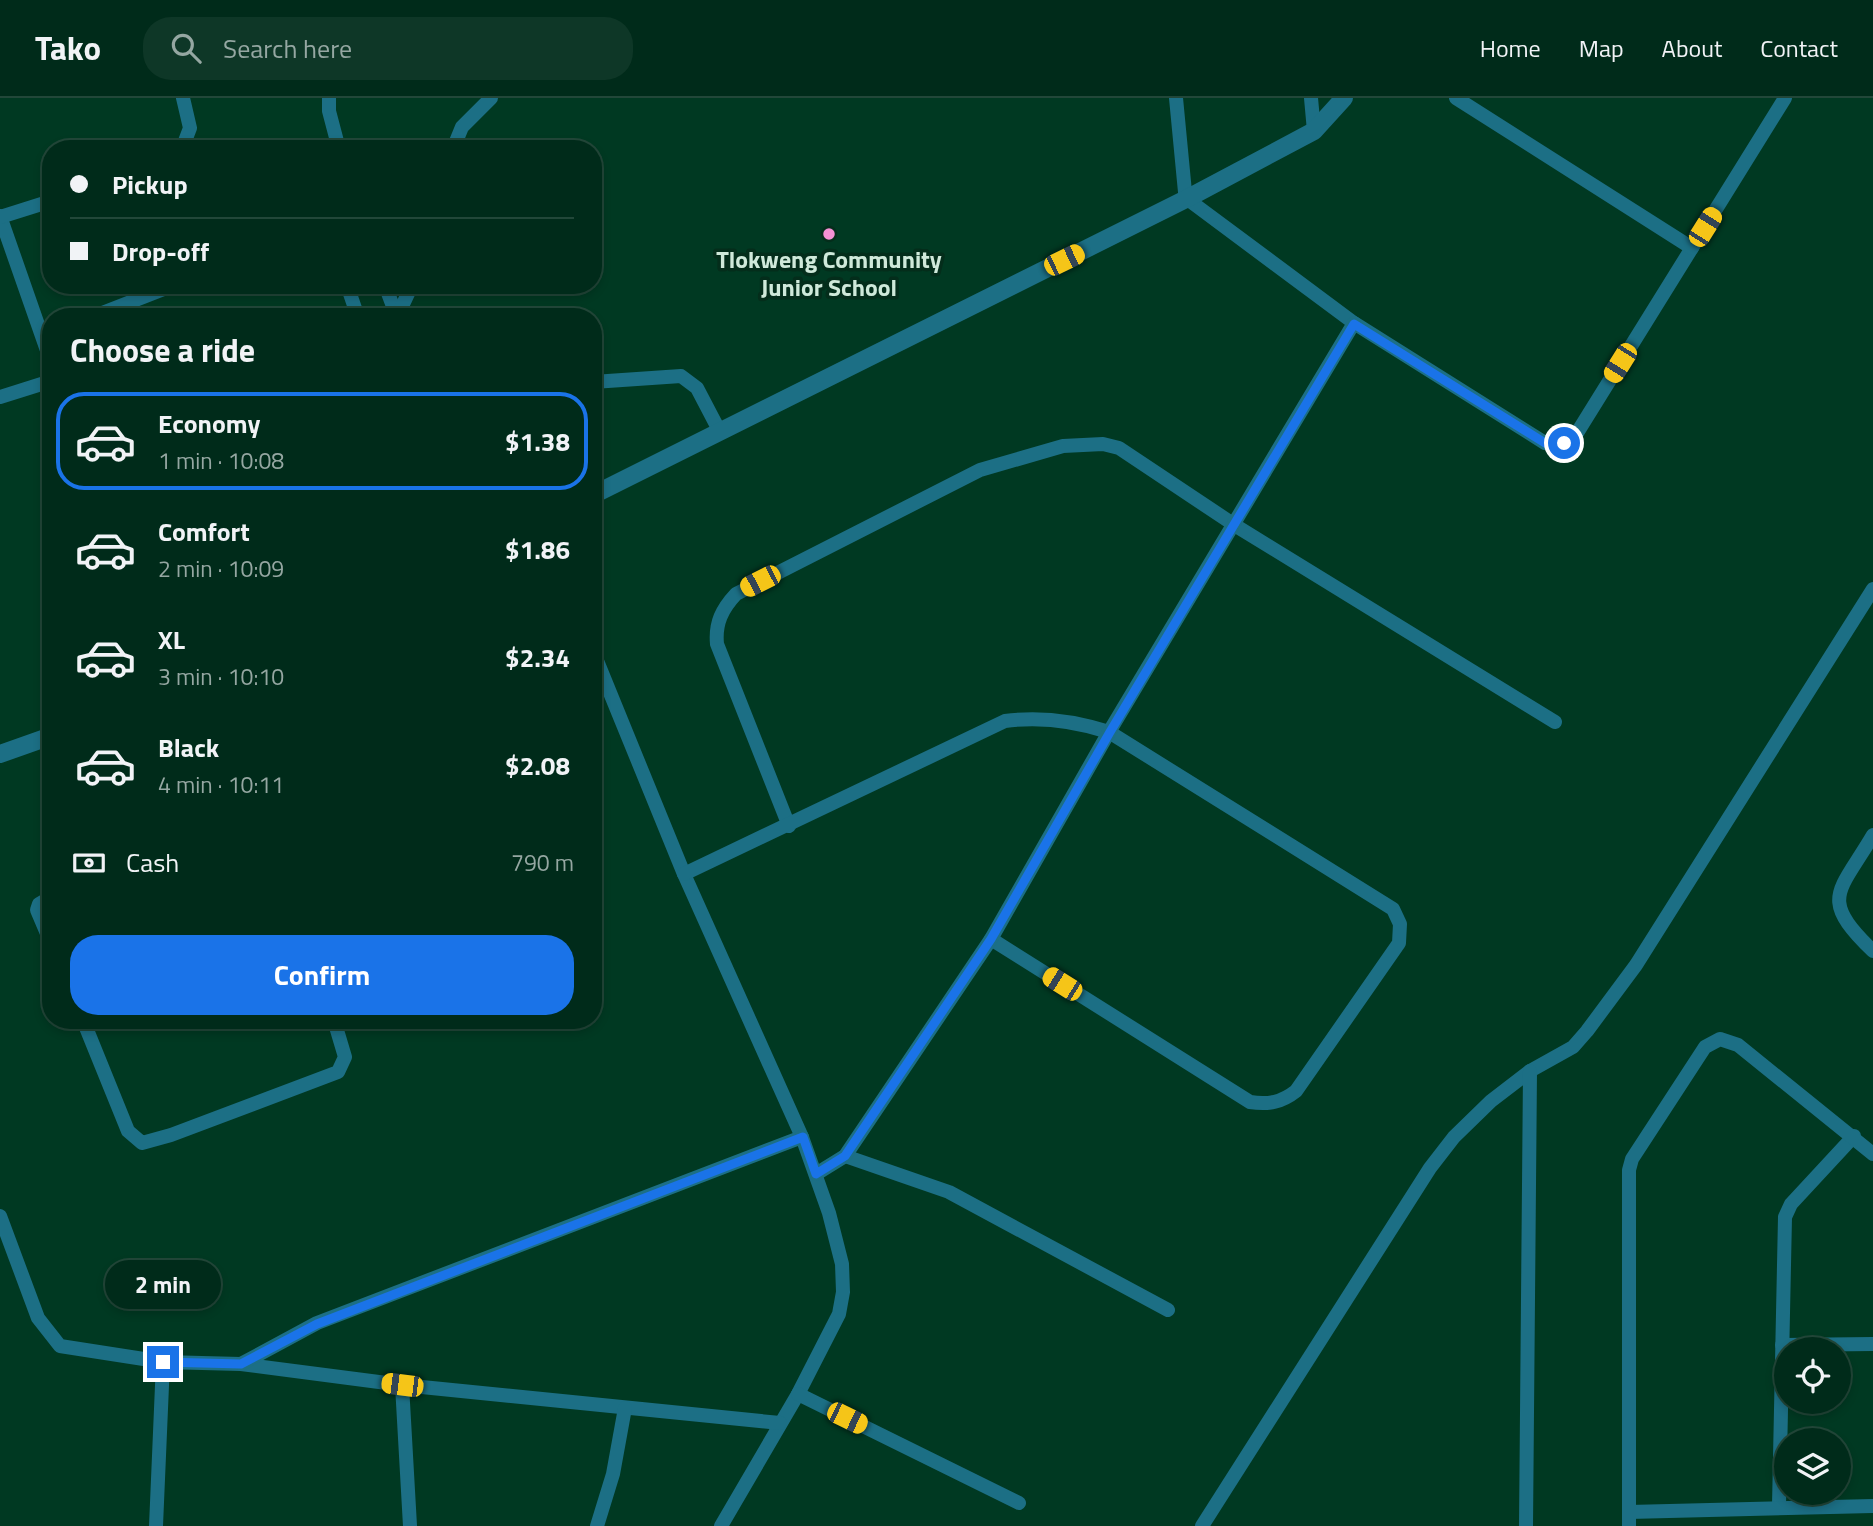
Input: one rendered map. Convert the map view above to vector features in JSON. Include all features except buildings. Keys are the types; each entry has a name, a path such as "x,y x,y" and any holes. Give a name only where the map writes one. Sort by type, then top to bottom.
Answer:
{"street":[{"path":"183,98 190,128 185,140"},
{"path":"329,98 329,111 337,140"},
{"path":"457,140 462,127 491,98"},
{"path":"1176,98 1188,198 1354,324 1545,443 1564,443 1577,433 1785,98"},
{"path":"1311,98 1314,131"},
{"path":"602,491 1188,198 1314,131 1343,98"},
{"path":"1456,98 1692,248"},
{"path":"42,204 0,217 42,324"},
{"path":"115,308 151,294"},
{"path":"816,1174 845,1156 991,939 1110,732 1236,526 1354,324"},
{"path":"602,381 681,376 697,388 720,432"},
{"path":"0,397 42,384"},
{"path":"789,826 717,644 719,618 736,594 980,470 1029,454 1086,443 1119,448 1236,526 1555,722"},
{"path":"1202,1526 1430,1168 1454,1137 1481,1110 1530,1071 1573,1047 1636,965 1873,589"},
{"path":"602,673 684,874 803,1137 842,1264 843,1292 839,1314 798,1394 722,1526"},
{"path":"684,874 1005,721 1043,718 1081,723 1110,732 1393,909 1400,924 1399,943 1296,1091 1275,1103 1262,1104 1250,1102 991,939"},
{"path":"0,754 42,739"},
{"path":"1873,835 1840,891 1838,909 1843,921 1873,951"},
{"path":"42,902 37,910 42,922"},
{"path":"87,1029 128,1131 142,1143 171,1135 338,1072 345,1057 337,1029"},
{"path":"1873,1154 1738,1045 1720,1039 1705,1047 1632,1159 1629,1170 1629,1519 1779,1506 1873,1506"},
{"path":"1526,1526 1530,1071"},
{"path":"1782,1337 1785,1217 1791,1204 1854,1136"},
{"path":"241,1364 317,1324 803,1137"},
{"path":"845,1156 961,1197 1168,1310"},
{"path":"0,1216 38,1318 60,1346 163,1362 241,1364 402,1385 780,1423"},
{"path":"1851,1344 1873,1344"},
{"path":"156,1526 163,1362"},
{"path":"402,1385 410,1526"},
{"path":"798,1394 1019,1503"},
{"path":"597,1526 613,1474 625,1408"},
{"path":"1779,1506 1781,1414"}],"place":[{"name":"Tlokweng Community Junior School","path":"829,234"}],"route":[{"path":"163,1362 241,1364 317,1324 803,1137 816,1174 845,1156 991,939 1110,732 1236,526 1354,324 1545,443 1564,443"}]}
